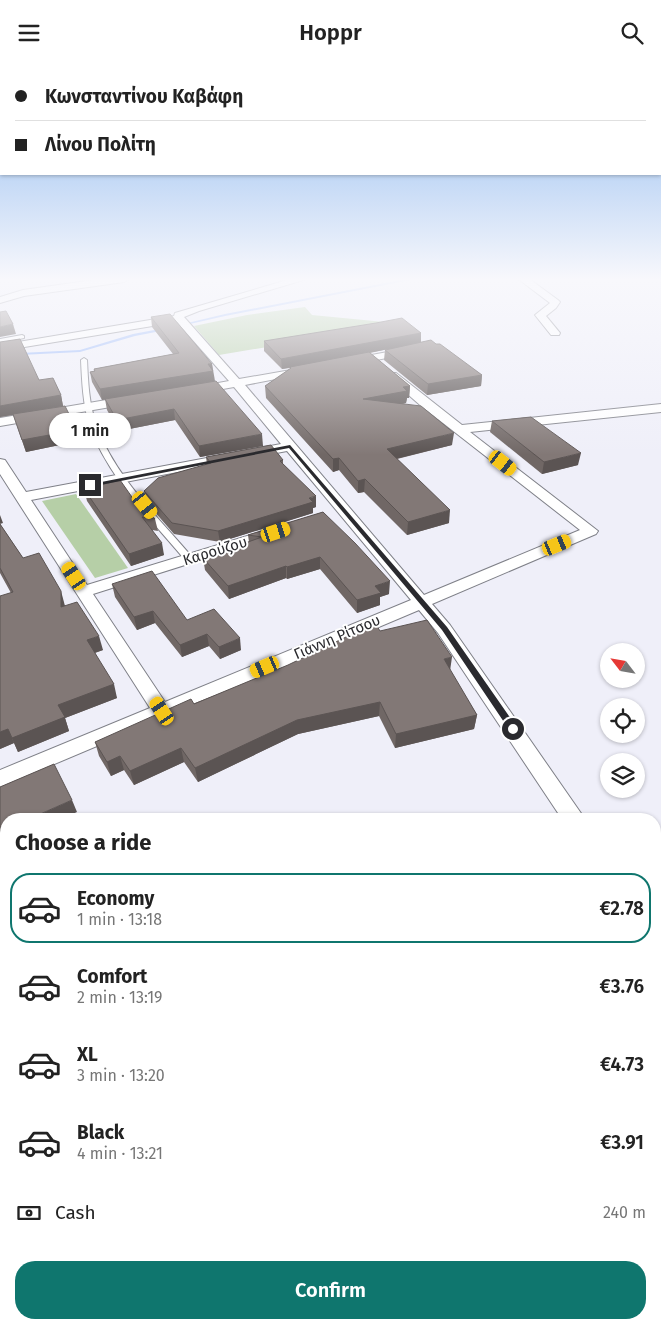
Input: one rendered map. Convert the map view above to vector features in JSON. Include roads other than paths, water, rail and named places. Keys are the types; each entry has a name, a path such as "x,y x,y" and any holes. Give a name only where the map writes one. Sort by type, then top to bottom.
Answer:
{"street":[{"path":"0,348 78,337"},
{"path":"196,337 345,510 459,647 570,813"},
{"path":"181,392 425,347"},
{"path":"372,358 459,429 661,408"},
{"path":"0,422 144,398"},
{"name":"Γιάννη Ρίτσου","path":"0,779 591,531 459,429"},
{"path":"22,497 290,447"},
{"path":"0,463 162,711"},
{"path":"326,516 345,510"},
{"name":"Καρούζου","path":"84,591 290,527"}],"lane":[{"path":"0,341 22,337"},
{"path":"84,360 88,407 97,437 106,455 123,479 189,559"}],"waterway":[{"path":"0,355 80,351 127,337"}]}
